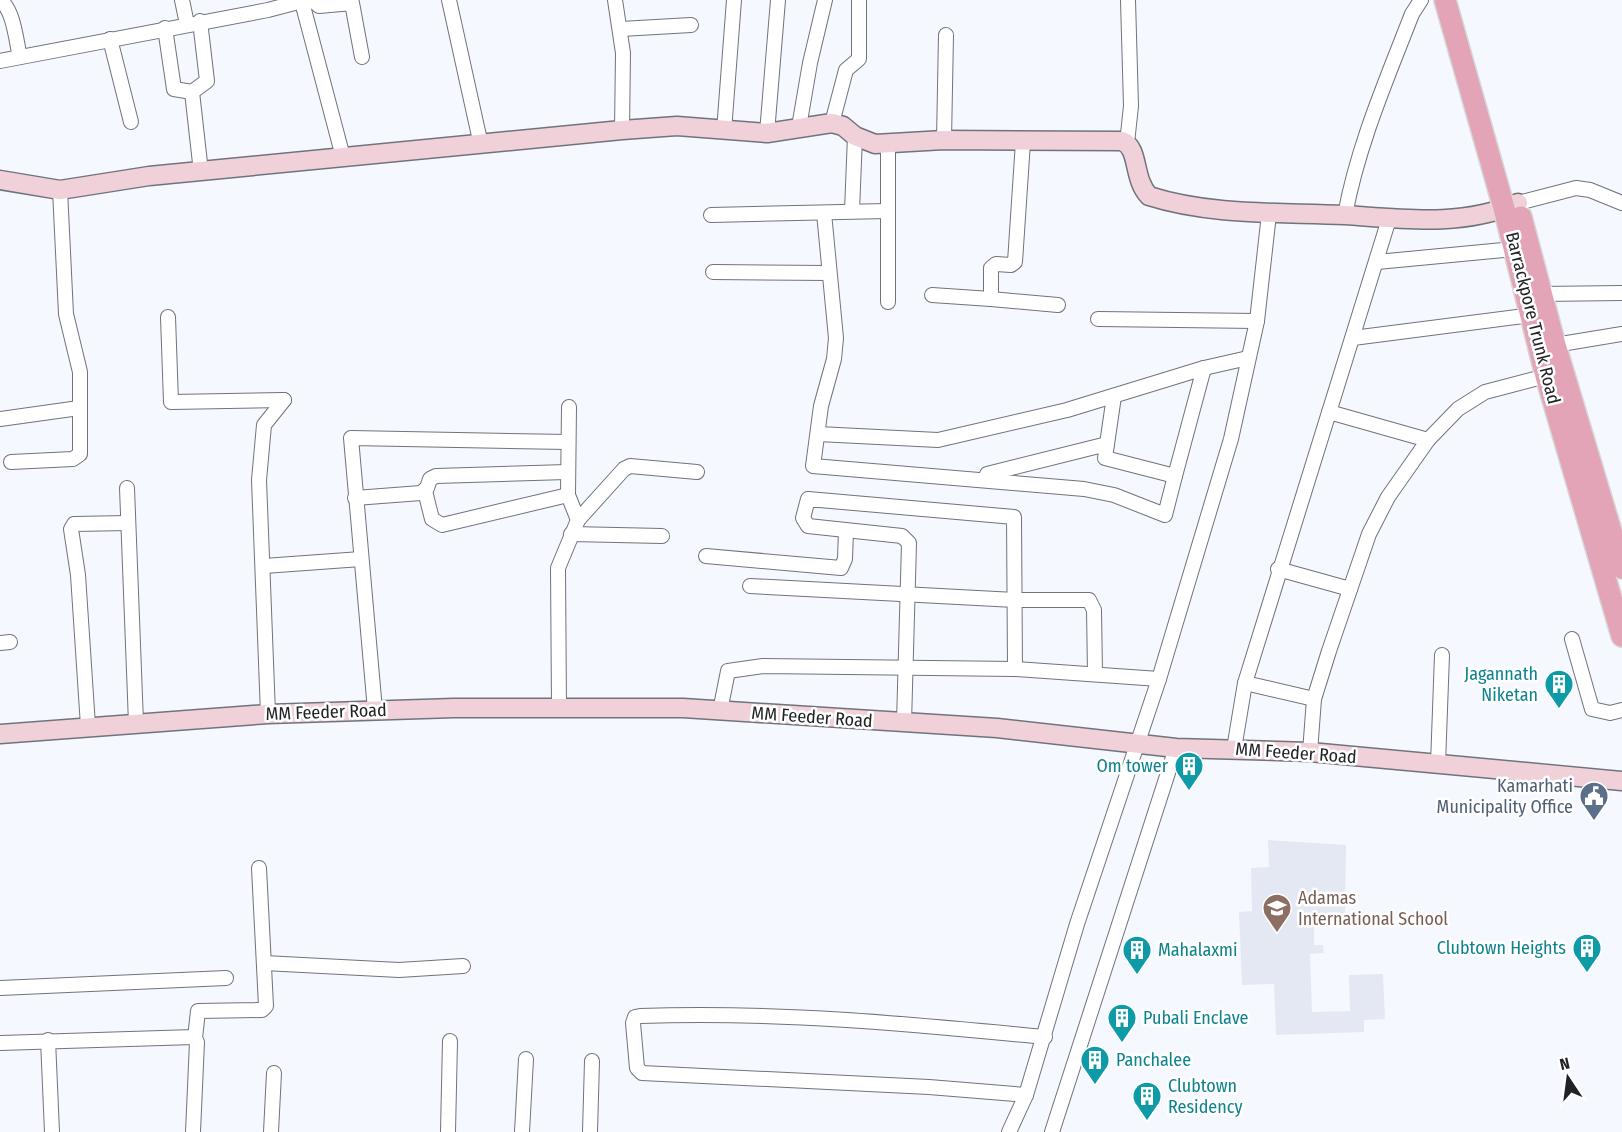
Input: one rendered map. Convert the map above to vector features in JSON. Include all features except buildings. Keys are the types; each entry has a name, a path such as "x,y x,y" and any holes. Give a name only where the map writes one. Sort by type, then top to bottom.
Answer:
{"main road":[{"name":"Barrackpore Trunk Road","path":"1445,0 1541,294 1622,568"},
{"name":"Barrackpore Trunk Road","path":"1460,0 1511,205 1514,249 1546,376 1622,636"}],"street":[{"path":"182,0 193,23 207,81 192,93"},
{"path":"450,0 481,145"},
{"path":"615,0 621,29 622,130"},
{"path":"724,131 734,0"},
{"path":"767,134 778,0"},
{"path":"799,127 810,63 825,0"},
{"path":"832,123 846,70 859,59 859,0"},
{"path":"1128,0 1131,106 1128,143 1133,151 1138,180 1149,196 1219,209 1269,214 1436,220 1465,218 1576,188 1590,190 1608,200 1622,203"},
{"path":"1345,215 1364,136 1412,14 1421,0"},
{"path":"4,1 20,57"},
{"path":"306,1 343,157"},
{"path":"0,60 306,1 319,6 352,3 362,57"},
{"path":"621,29 691,26"},
{"path":"165,28 174,89 192,93"},
{"path":"944,140 946,35"},
{"path":"110,39 131,122"},
{"path":"192,93 201,172"},
{"path":"0,180 60,190 149,176 677,126 767,134 832,123 843,126 855,136 875,144 944,140 1128,143"},
{"path":"852,211 855,136"},
{"path":"888,142 888,302"},
{"path":"991,298 991,268 996,264 1011,266 1015,262 1023,142"},
{"path":"11,462 78,458 80,454 80,372 66,314 60,190"},
{"path":"711,215 887,211"},
{"path":"824,213 836,338 834,359 823,399 813,466 1084,489 1114,495 1165,515 1204,368"},
{"path":"1009,1132 1026,1095 1045,1037 1080,913 1159,679 1231,439 1257,321 1269,214"},
{"path":"1234,749 1245,683 1278,569 1389,219"},
{"path":"1377,262 1514,249"},
{"path":"712,272 829,273"},
{"path":"1541,294 1622,293"},
{"path":"932,295 1058,305"},
{"path":"1353,338 1532,315"},
{"path":"168,316 171,402 284,400 264,425 259,480 268,714"},
{"path":"1098,318 1257,321"},
{"path":"1555,345 1622,334"},
{"path":"818,434 938,440 1067,410 1204,368 1248,358"},
{"path":"1310,752 1314,699 1369,534 1383,507 1428,440 1458,409 1485,392 1546,376"},
{"path":"1114,396 1105,458 1175,476"},
{"path":"569,407 568,495 578,520"},
{"path":"0,419 80,408"},
{"path":"1329,412 1428,440"},
{"path":"375,710 350,441 356,436 568,442"},
{"path":"987,474 1107,444"},
{"path":"559,708 558,568 578,520 624,469 630,466 698,472"},
{"path":"567,472 436,476 430,479 425,491 432,519 442,525 568,495"},
{"path":"127,488 136,723"},
{"path":"355,498 425,491"},
{"path":"904,723 909,543 907,538 805,524 803,518 808,499 1013,516 1016,522 1015,669"},
{"path":"88,726 78,575 71,529 74,524 128,523"},
{"path":"706,556 841,568 845,559 846,531"},
{"path":"571,534 662,536"},
{"path":"264,566 361,559"},
{"path":"1278,569 1350,589"},
{"path":"750,586 1015,600 1091,601 1094,609 1095,673"},
{"path":"1572,639 1592,709 1610,713 1622,710"},
{"path":"1438,764 1442,655"},
{"path":"720,711 725,675 733,668 1015,669 1159,679"},
{"path":"1245,683 1314,699"},
{"name":"MM Feeder Road","path":"0,734 268,714 375,710 559,708 720,711 904,723 1138,742 1176,748 1310,752 1622,781"},
{"path":"1052,1132 1176,748"},
{"path":"193,1132 195,1038 198,1011 265,1008 259,868"},
{"path":"264,963 399,970 463,966"},
{"path":"0,988 226,978"},
{"path":"1026,1095 929,1087 642,1073 637,1068 633,1023 635,1017 640,1016 732,1016 886,1022 1045,1037"},
{"path":"0,1043 195,1038"},
{"path":"48,1040 52,1132"},
{"path":"448,1132 450,1041"},
{"path":"522,1132 526,1059"},
{"path":"590,1132 592,1061"},
{"path":"271,1132 274,1073"}],"shaded area":[{"name":"Adamas International School","path":"1268,840 1346,845 1345,920 1314,921 1314,945 1323,945 1324,953 1310,954 1312,1012 1350,1011 1349,975 1383,974 1385,1019 1364,1020 1364,1032 1276,1035 1274,984 1242,985 1239,912 1252,911 1251,868 1269,867"}],"place":[{"name":"Jagannath Niketan","path":"1559,710"},
{"name":"Om tower","path":"1189,792"},
{"name":"Kamarhati Municipality Office","path":"1594,822"},
{"name":"Adamas International School","path":"1277,934"},
{"name":"Clubtown Heights","path":"1587,974"},
{"name":"Mahalaxmi","path":"1137,976"},
{"name":"Pubali Enclave","path":"1122,1044"},
{"name":"Panchalee","path":"1095,1086"},
{"name":"Clubtown Residency","path":"1147,1122"}]}
